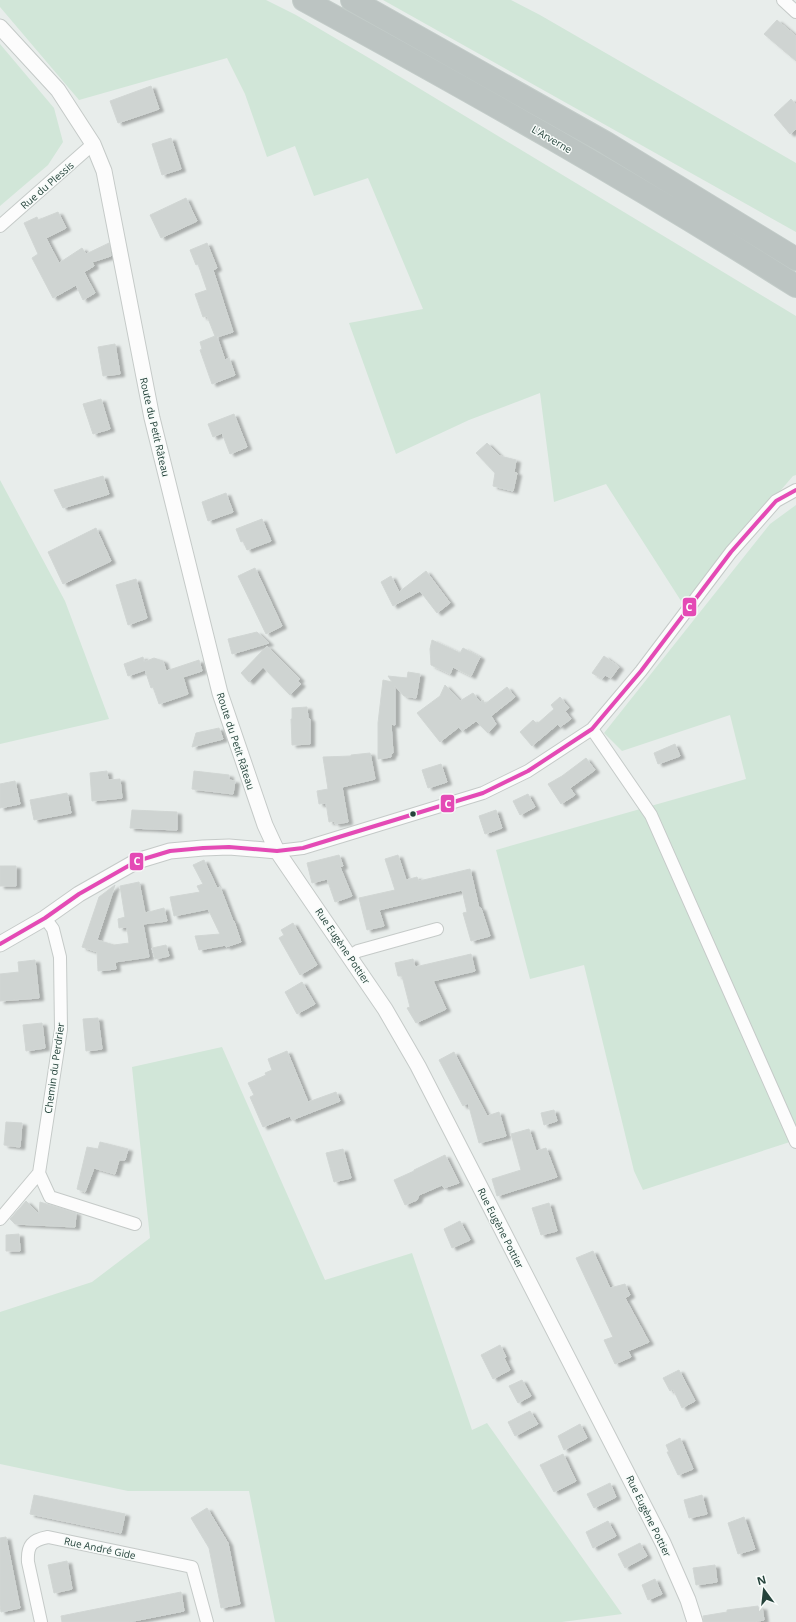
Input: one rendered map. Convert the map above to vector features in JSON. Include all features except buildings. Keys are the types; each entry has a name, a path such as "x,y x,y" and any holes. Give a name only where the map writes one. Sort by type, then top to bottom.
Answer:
{"highway":[{"name":"L'Arverne","path":"304,0 444,77 595,163 796,286"},
{"path":"352,0 606,143 796,259"}],"street":[{"path":"783,0 796,12"},
{"name":"Route du Petit Râteau","path":"0,27 58,90 93,144 104,171 152,418 220,693 265,826 276,850"},
{"name":"Rue du Plessis","path":"0,226 93,144"},
{"path":"0,944 45,918 79,894 138,861 170,851 203,848 229,847 276,850 303,848 483,793 528,771 592,729 641,671 731,552 776,501 796,490"},
{"path":"592,729 651,815 796,1142"},
{"name":"Rue Eugène Pottier","path":"276,850 386,1009 418,1066 663,1543 688,1600 695,1622"},
{"name":"Chemin du Perdrier","path":"40,1173 61,1029 60,957 52,929 45,918"},
{"path":"350,956 358,952 437,929"},
{"path":"0,1218 40,1173 50,1197 135,1224"},
{"name":"Rue André Gide","path":"41,1622 28,1562 28,1552 31,1545 38,1539 48,1537 192,1567 207,1622"}],"green space":[{"path":"0,0 266,0 296,15 369,58 796,316 796,475 793,476 683,604 606,484 554,502 540,393 469,420 396,454 349,323 423,309 368,178 314,196 295,146 267,157 245,94 227,58 79,100 0,7"},
{"path":"383,0 511,0 540,15 796,163 796,232"},
{"path":"0,44 54,108 63,142 48,165 0,206"},
{"path":"0,480 65,601 109,719 0,744"},
{"path":"796,505 796,1140 643,1190 634,1171 584,965 530,979 496,850 746,779 730,715 622,751 604,733 770,524"},
{"path":"222,1047 325,1280 412,1253 472,1430 487,1423 622,1614 562,1622 275,1622 249,1491 128,1491 0,1464 0,1312 92,1282 150,1238 132,1067"}],"transit line":[{"name":"C","path":"0,944 45,918 79,894 137,861 170,851 203,848 229,847 277,851 303,848 483,793 528,771 592,729 641,671 731,552 776,501 796,490"}]}
